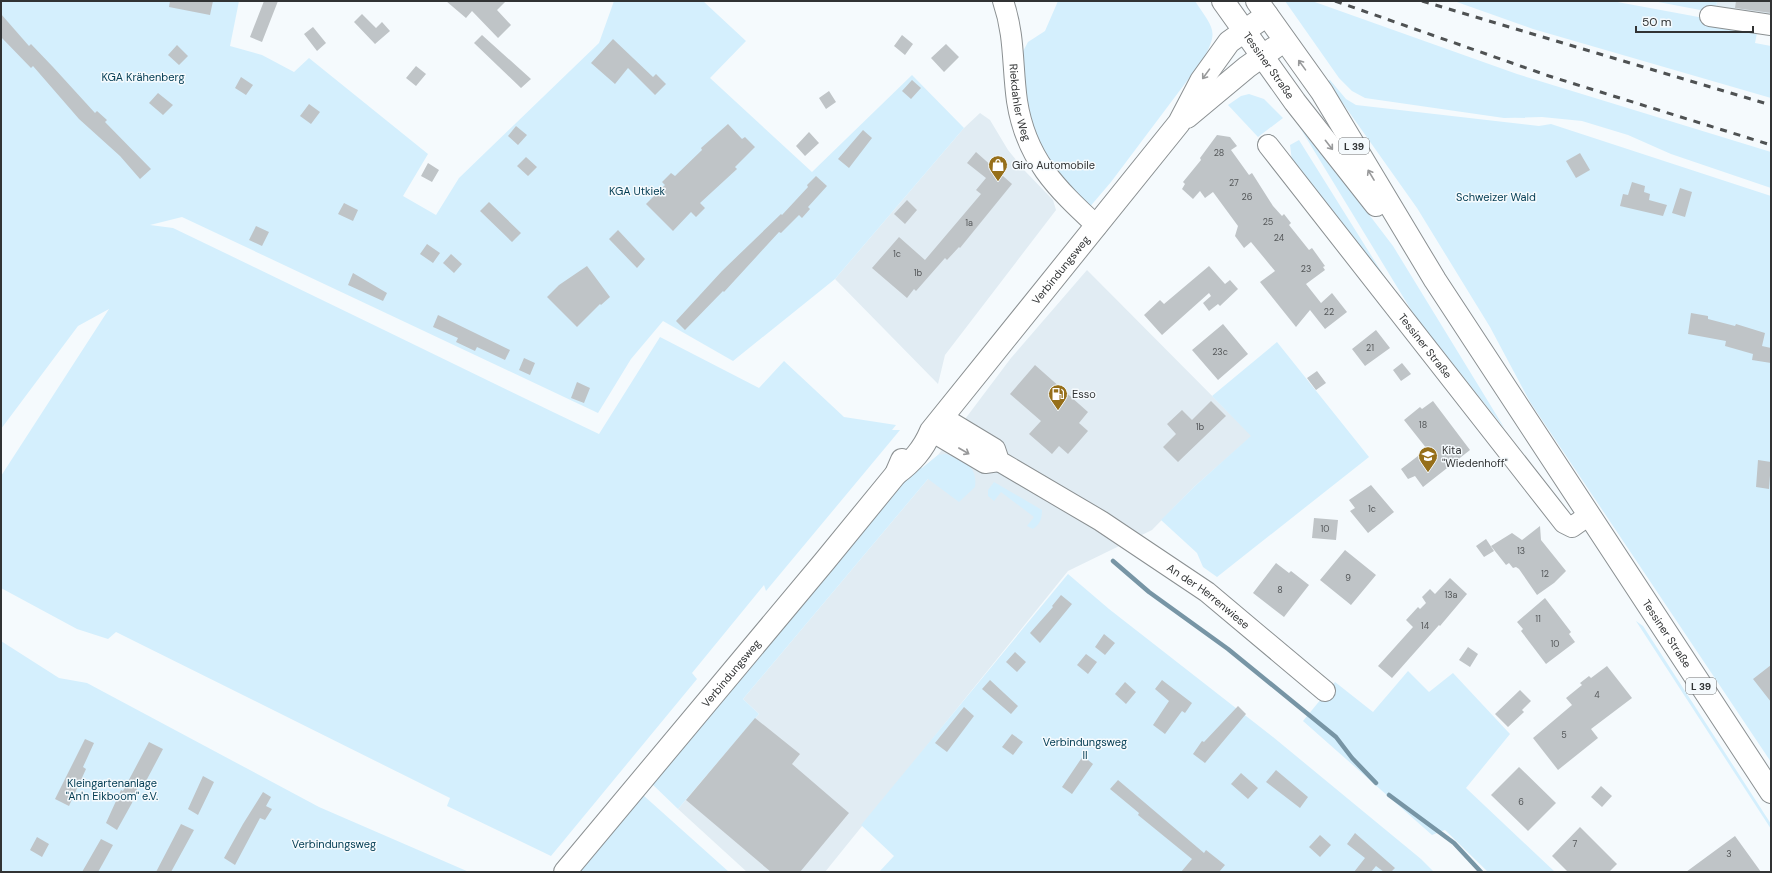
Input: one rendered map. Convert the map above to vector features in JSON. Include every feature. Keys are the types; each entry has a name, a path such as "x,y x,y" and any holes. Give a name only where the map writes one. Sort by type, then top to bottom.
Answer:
{"main road":[{"name":"Tessiner Straße","path":"1222,1 1300,108 1435,280"},
{"name":"Verbindungsweg","path":"1180,123 1201,81 1229,42 1244,32 1262,9"},
{"name":"Tessiner Straße","path":"1262,9 1322,92 1435,280 1771,792"},
{"name":"Verbindungsweg","path":"565,872 896,474 911,463 926,443 936,424 1180,123 1262,56 1285,40"}],"street":[{"name":"Riekdahler Weg","path":"1004,1 1011,27 1017,102 1026,138 1044,171 1061,192 1097,226"},
{"path":"1710,16 1771,25"},
{"name":"Tessiner Straße","path":"1268,145 1564,523 1572,527 1589,515"},
{"name":"An der Herrenwiese","path":"936,424 985,463 999,461 1084,511 1207,592 1325,691"}],"shaded area":[{"path":"1717,1 1771,1 1771,22 1716,13"},
{"path":"980,113 990,120 1008,150 1025,171 1053,200 1056,210 945,355 938,384 835,279 964,128"},
{"path":"1087,270 1252,436 1195,486 1152,530 1068,571 825,872 747,872 678,809 759,714 743,699 928,479 922,469 938,455 1011,358"}],"green space":[{"path":"1,1 239,1 230,46 262,55 294,72 309,58 428,154 403,196 436,215 459,178 599,43 614,1 703,1 746,41 710,78 812,172 912,75 964,128 835,279 733,361 663,321 631,359 598,413 182,217 150,225 173,228 599,434 660,337 759,388 784,361 844,417 896,425 892,430 900,430 766,591 764,585 692,673 697,679 551,856 447,806 450,798 116,632 108,639 77,629 1,588 1,476 109,309 78,326 1,429"},
{"path":"1058,1 1195,1 1210,24 1212,30 1211,42 1202,61 1111,182 1088,209 1034,142 1026,119 1021,55 1028,42 1045,31"},
{"path":"1285,1 1312,1 1517,74 1771,152 1771,188 1671,154 1628,135 1582,121 1542,117 1504,118 1365,98 1352,91 1339,78"},
{"path":"1454,1 1612,1 1758,28 1755,43 1771,46 1771,98 1533,29"},
{"path":"1653,1 1717,1 1716,13"},
{"name":"Schweizer Wald","path":"1330,80 1346,99 1356,105 1539,126 1551,124 1771,196 1771,762 1530,402 1490,327 1417,208 1327,81"},
{"path":"1249,94 1264,99 1283,118 1258,137 1228,105 1241,96"},
{"path":"1290,111 1393,246 1505,429 1416,318 1289,112"},
{"path":"1299,140 1394,292 1292,161 1290,145"},
{"path":"1277,342 1369,457 1217,577 1203,567 1197,553 1161,520 1195,486 1251,436 1212,396"},
{"path":"946,454 963,462 972,469 975,487 959,502 928,479 743,699 759,714 678,809 650,782 916,466 922,468 938,455"},
{"path":"994,482 1042,510 1040,521 1033,529 1027,526 1034,517 1001,492 994,501 988,496 988,490"},
{"name":"Verbindungsweg II","path":"1068,574 1109,609 1273,737 1421,859 1434,872 879,872 894,856 861,825"},
{"path":"1636,621 1643,626 1771,824 1771,829"},
{"name":"Kleingartenanlage \"An'n Eikboom\" e.V.","path":"1,641 59,678 87,683 319,807 469,872 1,872"},
{"path":"1408,671 1429,692 1453,673 1510,734 1466,788 1555,872 1488,872 1445,830 1432,835 1303,721 1335,682 1373,712"},
{"path":"643,795 729,872 575,872"}],"building":[{"path":"170,1 213,1 210,15 169,7"},
{"path":"264,1 278,1 262,42 250,37"},
{"path":"446,1 506,1 497,10 511,25 498,38 472,11 466,18"},
{"path":"1736,1 1771,1 1771,13 1735,8"},
{"path":"1,14 29,46 31,44 95,113 97,111 107,120 105,122 151,169 140,179 120,156 79,119 33,66 31,68 1,37"},
{"path":"362,14 376,28 382,22 390,31 375,44 354,22"},
{"path":"313,27 326,43 317,51 304,34"},
{"path":"482,35 531,79 521,88 474,43"},
{"path":"902,35 913,44 905,55 894,46"},
{"path":"613,39 653,77 656,74 666,84 655,95 628,68 615,84 591,63"},
{"path":"946,44 959,57 944,72 931,58"},
{"path":"177,45 188,56 179,65 168,55"},
{"path":"416,66 426,74 416,86 406,78"},
{"path":"241,77 253,85 246,95 235,88"},
{"path":"912,80 921,88 911,99 902,91"},
{"path":"829,91 836,102 826,109 819,98"},
{"path":"158,93 173,105 163,115 149,103"},
{"path":"309,104 320,112 311,124 300,116"},
{"path":"728,124 742,139 745,137 755,147 735,167 737,169 700,203 705,208 696,217 691,212 673,231 646,204 665,185 662,182 671,173 675,176 702,150 701,148"},
{"path":"516,126 527,135 518,145 508,136"},
{"path":"863,130 872,138 849,168 838,159"},
{"path":"809,132 819,143 805,156 796,146"},
{"path":"1217,135 1230,137 1237,146 1231,150 1249,175 1252,173 1273,206 1282,216 1284,214 1291,223 1289,225 1309,250 1312,248 1325,266 1323,267 1325,270 1306,284 1321,303 1332,293 1347,312 1325,329 1310,310 1296,327 1260,282 1275,271 1251,242 1244,248 1235,236 1238,226 1213,192 1205,198 1200,191 1193,199 1182,189 1185,184 1183,182 1201,160 1200,158"},
{"path":"976,152 1012,184 960,248 959,247 947,260 945,258 916,291 914,289 907,298 872,268 899,237 925,260 981,194 976,190 986,178 967,163"},
{"path":"1580,153 1590,170 1576,178 1566,161"},
{"path":"526,157 537,167 528,176 517,166"},
{"path":"428,163 439,170 432,182 421,176"},
{"path":"816,176 827,186 808,207 810,209 802,218 799,215 781,233 779,232 724,292 723,291 685,330 676,321 722,271 781,214 782,215"},
{"path":"1632,182 1645,186 1644,192 1650,194 1649,200 1667,205 1663,216 1620,206 1623,194 1628,195"},
{"path":"1680,188 1692,192 1685,217 1672,213"},
{"path":"907,200 917,210 905,224 894,214"},
{"path":"489,202 521,233 512,242 480,211"},
{"path":"344,203 358,210 353,221 338,214"},
{"path":"256,226 269,232 262,246 249,240"},
{"path":"618,230 645,259 637,268 609,239"},
{"path":"427,244 440,253 433,263 420,254"},
{"path":"451,254 462,264 454,273 443,263"},
{"path":"587,266 610,297 601,305 600,304 577,327 547,297 559,285"},
{"path":"1209,266 1225,284 1230,280 1238,289 1220,306 1218,304 1209,311 1203,303 1211,296 1209,293 1162,335 1144,315 1160,300 1164,304"},
{"path":"353,273 387,293 383,301 348,285"},
{"path":"1691,313 1708,316 1708,319 1735,326 1736,324 1765,333 1762,346 1771,348 1771,363 1752,360 1753,354 1725,346 1726,341 1688,334"},
{"path":"438,315 510,350 505,360 477,347 475,351 456,342 458,338 433,327"},
{"path":"1223,324 1248,354 1218,380 1192,350"},
{"path":"1376,330 1390,348 1365,366 1352,349"},
{"path":"524,358 535,363 530,375 519,370"},
{"path":"1402,363 1411,374 1401,381 1393,370"},
{"name":"Esso","path":"1035,365 1088,412 1079,423 1088,431 1068,454 1059,446 1052,454 1029,434 1041,421 1010,394"},
{"path":"1317,371 1326,383 1316,390 1307,378"},
{"path":"577,382 590,388 584,403 571,398"},
{"path":"1211,401 1226,416 1178,462 1163,447 1176,434 1167,424 1182,410 1192,420"},
{"path":"1433,401 1470,450 1423,487 1415,476 1408,479 1401,469 1427,449 1404,420 1420,407 1422,409"},
{"path":"1758,460 1771,462 1769,489 1756,487"},
{"path":"1371,485 1394,512 1368,533 1350,511 1355,508 1349,500"},
{"path":"1314,518 1338,520 1336,540 1312,538"},
{"path":"1540,526 1541,540 1566,571 1554,583 1537,595 1519,569 1516,567 1513,568 1509,563 1506,565 1491,546 1512,533 1522,540"},
{"path":"1486,539 1494,551 1484,557 1476,546"},
{"path":"1345,550 1376,575 1351,605 1320,580"},
{"path":"1276,563 1289,573 1291,571 1309,585 1284,617 1253,593"},
{"path":"1450,578 1467,594 1392,678 1378,666 1413,627 1406,620 1418,607 1420,609 1426,603 1422,597 1430,589 1435,594"},
{"path":"1061,595 1072,604 1040,643 1030,633 1053,607 1052,606"},
{"path":"1545,598 1571,632 1569,634 1575,642 1546,664 1521,631 1523,629 1517,622"},
{"path":"1104,634 1115,643 1105,655 1095,647"},
{"path":"1468,647 1478,654 1470,667 1459,660"},
{"path":"1015,652 1026,662 1017,672 1006,662"},
{"path":"1086,654 1097,662 1088,674 1077,665"},
{"path":"1771,665 1771,702 1753,679"},
{"path":"1607,666 1632,698 1591,729 1598,738 1558,770 1533,738 1572,705 1566,698 1582,685 1580,683 1589,676 1591,678"},
{"path":"990,680 1018,706 1011,714 982,689"},
{"path":"1162,680 1192,703 1185,713 1182,711 1165,734 1153,725 1169,701 1155,689"},
{"path":"1125,682 1136,692 1126,704 1115,694"},
{"path":"1520,690 1531,701 1522,710 1524,712 1508,727 1495,714"},
{"path":"1238,706 1246,714 1205,763 1193,754 1202,741 1204,742"},
{"path":"964,707 974,716 947,752 935,743"},
{"path":"755,718 800,754 792,764 849,813 800,872 771,872 686,800"},
{"path":"1012,734 1023,742 1013,755 1002,747"},
{"path":"85,739 94,743 83,767 86,769 69,806 55,799"},
{"path":"149,742 163,749 145,783 140,780 132,803 117,830 106,823 121,790 123,791"},
{"path":"1083,756 1093,764 1072,794 1062,787"},
{"path":"1519,767 1556,803 1528,831 1491,795"},
{"path":"1276,770 1308,797 1300,808 1266,782"},
{"path":"1241,773 1258,788 1248,799 1231,784"},
{"path":"203,776 214,782 198,815 188,809"},
{"path":"1118,780 1204,853 1206,850 1225,865 1219,872 1181,872 1192,859 1138,815 1139,813 1110,789"},
{"path":"1601,786 1612,796 1602,807 1591,797"},
{"path":"263,792 271,797 266,806 272,809 265,820 260,818 235,865 224,858"},
{"path":"181,824 194,830 171,872 156,872"},
{"path":"1580,827 1617,864 1609,872 1568,872 1552,856"},
{"path":"1355,833 1395,868 1391,872 1384,872 1376,866 1371,872 1354,872 1365,858 1347,844"},
{"path":"1320,835 1331,845 1320,857 1309,847"},
{"path":"1735,836 1761,872 1686,872"},
{"path":"37,837 49,844 42,857 30,850"},
{"path":"101,839 113,845 98,872 82,872"}],"waterway":[{"path":"1113,561 1149,592 1228,649 1336,737 1352,758 1376,783"},
{"path":"1389,795 1454,843 1481,872"}],"railway":[{"path":"1335,1 1549,76 1771,145"},
{"path":"1422,1 1771,105"}],"place":[{"name":"Giro Automobile","path":"998,182"},
{"name":"Esso","path":"1058,411"},
{"name":"Kita \"Wiedenhoff\"","path":"1428,473"}],"park label":[{"name":"KGA Krähenberg","path":"143,77"},
{"name":"KGA Utkiek","path":"637,191"}]}
